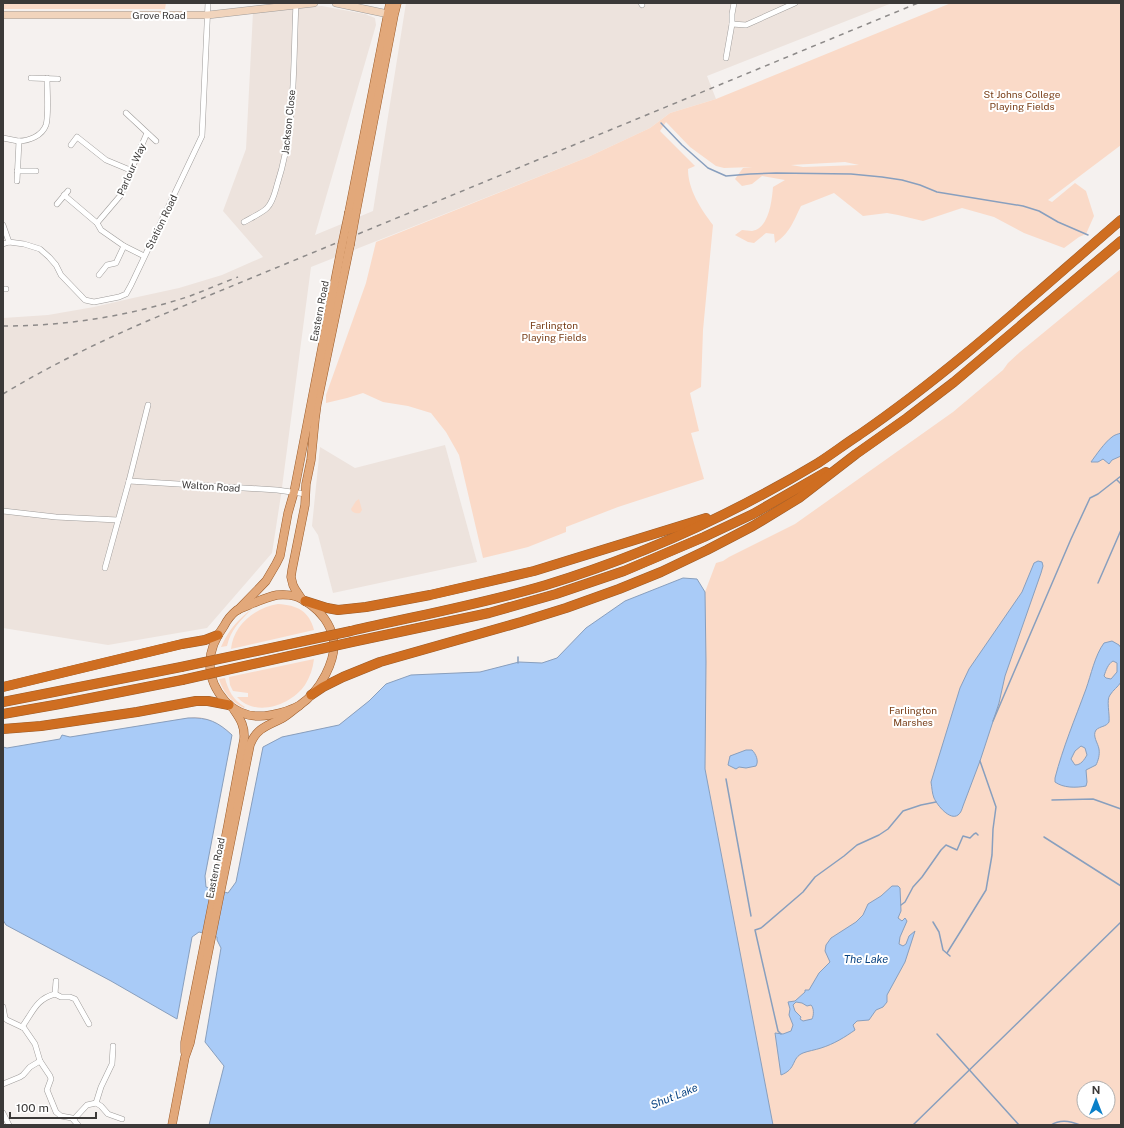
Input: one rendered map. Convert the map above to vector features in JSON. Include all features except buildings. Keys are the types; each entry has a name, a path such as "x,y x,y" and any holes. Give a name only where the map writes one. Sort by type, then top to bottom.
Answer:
{"highway":[{"path":"3,702 181,667 494,599 593,570 676,537 736,508 819,462 893,412 948,370 1121,220"},
{"path":"311,695 338,679 380,662 566,608 661,572 753,526 800,498 856,454 954,382 1121,241"},
{"path":"3,714 182,680 489,613 556,594 624,571 704,537 753,514 856,454"},
{"path":"303,599 327,608 338,610 366,607 430,595 534,570 736,508"},
{"path":"3,687 182,644 205,640 218,634"},
{"path":"3,729 41,726 137,712 196,701 208,701 231,707"}],"main road":[{"name":"Eastern Road","path":"303,599 293,585 291,577 292,570 305,505 315,419 352,212 391,14 390,3"},
{"name":"Eastern Road","path":"391,14 397,3"},
{"name":"Eastern Road","path":"238,610 266,581 280,556 346,245"},
{"path":"277,595 288,595 303,599 317,610 328,623 334,642 327,672 322,682 299,706 273,715 260,716 247,714 231,707 218,693 210,671 210,658 214,642 218,634 231,616 238,610 265,598 277,595"},
{"name":"Eastern Road","path":"172,1125 185,1057 185,1042 251,741 262,728 282,718 299,706"},
{"name":"Eastern Road","path":"225,856 244,733 243,724 231,707"}],"street":[{"name":"Station Road","path":"3,244 9,242 24,244 40,249 49,257 62,275 85,300 94,302 119,297 126,294 202,136 208,3"},
{"name":"Grove Road","path":"3,15 208,15 314,3"},
{"path":"336,3 391,14"},
{"path":"726,58 734,3"},
{"path":"732,24 746,24 795,3"},
{"name":"Jackson Close","path":"244,222 267,208 273,196 283,166 288,139 292,99 296,4"},
{"path":"31,78 58,79"},
{"path":"3,138 19,141 29,140 42,131 46,125 47,117 47,78"},
{"name":"Parlour Way","path":"126,113 156,142"},
{"name":"Parlour Way","path":"97,223 120,196 147,133"},
{"path":"71,146 77,137 106,160 130,170"},
{"path":"17,181 19,141"},
{"path":"17,171 36,171"},
{"path":"57,204 68,191"},
{"path":"64,195 97,223 101,230 124,246 144,256"},
{"path":"3,225 9,242"},
{"path":"100,275 107,266 116,262 124,246"},
{"path":"105,568 148,405"},
{"name":"Walton Road","path":"129,481 306,494"},
{"path":"3,511 56,517 118,520"},
{"path":"55,994 56,981"},
{"path":"22,1027 39,1001 55,994 61,997 70,997 75,999 89,1024"},
{"path":"3,1007 4,1016 7,1020 22,1027 34,1044 40,1061 49,1072 51,1079 47,1090 56,1112 59,1115 74,1119 78,1125"},
{"path":"96,1103 101,1087 112,1064 113,1046"},
{"path":"3,1084 20,1078 30,1067 40,1061"},
{"path":"74,1119 87,1105 96,1103 108,1114 122,1119"},
{"path":"3,1113 9,1125"}],"shaded area":[{"path":"406,3 892,3 707,76 716,99 670,113 650,128 588,157 311,267 272,553 207,628 108,645 3,628 3,318 48,315 94,307 179,288 222,275 263,257 223,211 246,149 253,12 322,6 365,14 375,18 376,25 315,235 373,211"},
{"path":"445,445 477,562 333,593 318,535 312,526 320,447 355,468"}],"green space":[{"path":"3,3 166,3 165,9 3,9"},
{"path":"951,3 1121,3 1121,145 1048,200 1052,202 1075,183 1086,191 1094,216 1086,234 1079,237 1064,248 1024,233 994,217 962,208 923,221 887,213 863,216 834,193 801,206 788,231 775,243 774,234 766,233 754,243 748,242 735,235 742,230 752,231 758,229 762,225 766,220 772,199 773,187 785,180 762,176 752,184 742,186 735,179 743,168 752,167 724,168 716,166 690,147 666,122 660,131 695,166 688,169 690,184 696,199 713,225 703,330 701,387 690,393 699,431 691,433 704,479 618,507 566,527 566,532 528,547 483,558 459,455 446,432 431,413 408,406 383,402 363,393 326,403 326,395 366,283 376,242 588,157 650,128 670,113 716,99","holes":["845,162 859,165 803,167 791,165"]},
{"name":"Farlington Marshes","path":"1121,269 1121,1125 660,1125 278,934 51,792 65,736 70,737 193,717 204,718 219,724 232,735 205,876 206,887 228,893 236,882 263,747 282,737 339,725 389,683 415,675 480,672 519,662 542,663 557,658 586,628 608,616 694,586 705,592 716,563 723,561 795,524 953,412 1003,370 1008,363"},
{"path":"359,499 362,510 360,513 356,513 351,509"},
{"path":"278,604 291,606 301,610 309,618 314,630 231,649 236,632 247,619 262,609"},
{"path":"252,609 240,621 231,635 227,646 221,647 234,626"},
{"path":"314,659 308,679 299,692 282,703 273,706 263,708 254,707 245,703 237,697 248,697 248,693 233,691 230,685 229,677"},
{"path":"225,678 232,694 237,701 245,707 244,708 231,700 225,692 219,679"}],"water":[{"path":"1121,433 1121,456 1112,460 1109,464 1103,459 1098,462 1091,462 1109,439"},
{"path":"1038,561 1042,562 1043,566 1041,573 1005,676 999,703 980,761 961,812 958,815 951,816 941,808 934,798 931,782 960,688 969,669 1022,592 1034,563"},
{"name":"Shut Lake","path":"683,578 697,579 705,592 705,769 773,1125 209,1125 224,1066 205,1042 221,948 217,937 199,932 192,937 177,1019 111,981 6,925 3,920 3,747 7,748 60,739 62,735 70,737 188,718 201,718 212,721 222,727 232,735 205,876 206,887 228,893 236,882 263,747 282,737 339,725 369,701 386,684 411,675 480,672 519,662 542,663 557,658 586,628 625,601"},
{"path":"1112,641 1121,648 1121,682 1109,697 1109,722 1095,732 1099,749 1098,760 1096,765 1086,770 1086,786 1074,787 1058,784 1055,782 1055,778 1065,744 1096,659 1104,643","holes":["1113,661 1117,663 1117,672 1111,679 1106,678 1104,676 1106,669","1081,746 1085,748 1087,755 1081,763 1075,765 1071,759 1075,751"]},
{"path":"746,750 752,750 755,753 757,758 756,766 746,768 739,767 736,769 728,765 730,756"},
{"name":"The Lake","path":"892,886 898,886 900,888 901,911 898,918 902,921 905,918 907,921 900,937 899,944 903,946 906,944 909,936 915,931 905,962 887,995 887,1002 883,1007 876,1010 869,1020 857,1021 853,1025 855,1030 843,1038 819,1049 799,1055 790,1070 781,1075 775,1033 783,1034 791,1031 793,1025 789,1015 790,1009 788,1002 795,1001 805,992 805,990 809,990 819,973 830,962 825,951 826,945 831,938 856,922 863,915 868,904 881,896","holes":["796,1002 807,1006 812,1006 812,1019 803,1021 800,1019 801,1017 795,1011 793,1005"]}],"waterway":[{"path":"661,123 682,145 708,168 726,176 776,173 851,174 902,180 937,192 1023,206 1039,211 1058,222 1088,235"},
{"path":"993,721 1090,498 1098,494 1121,476"},
{"path":"1117,480 1121,484"},
{"path":"1098,583 1121,530"},
{"path":"518,657 518,663"},
{"path":"947,953 986,890 992,855 996,807 980,761"},
{"path":"726,779 751,916"},
{"path":"1052,800 1093,799 1121,809"},
{"path":"781,1034 778,1031 755,930 761,928 803,892 815,877 857,845 879,835 888,829 903,811 936,802"},
{"path":"901,905 905,902 913,887 946,845 957,850 963,836 970,838 976,833 978,835"},
{"path":"1044,837 1121,886"},
{"path":"933,922 939,932 943,950 950,956"},
{"path":"913,1125 1121,922"},
{"path":"937,1034 1019,1125"},
{"path":"1051,1125 1066,1121 1080,1125"}],"railway":[{"path":"3,394 76,354 152,319 918,3"},
{"path":"3,326 27,326 74,322 121,314 190,296 238,277"}],"park label":[{"name":"St Johns College Playing Fields","path":"1022,100"},
{"name":"Farlington Playing Fields","path":"554,330"}]}
